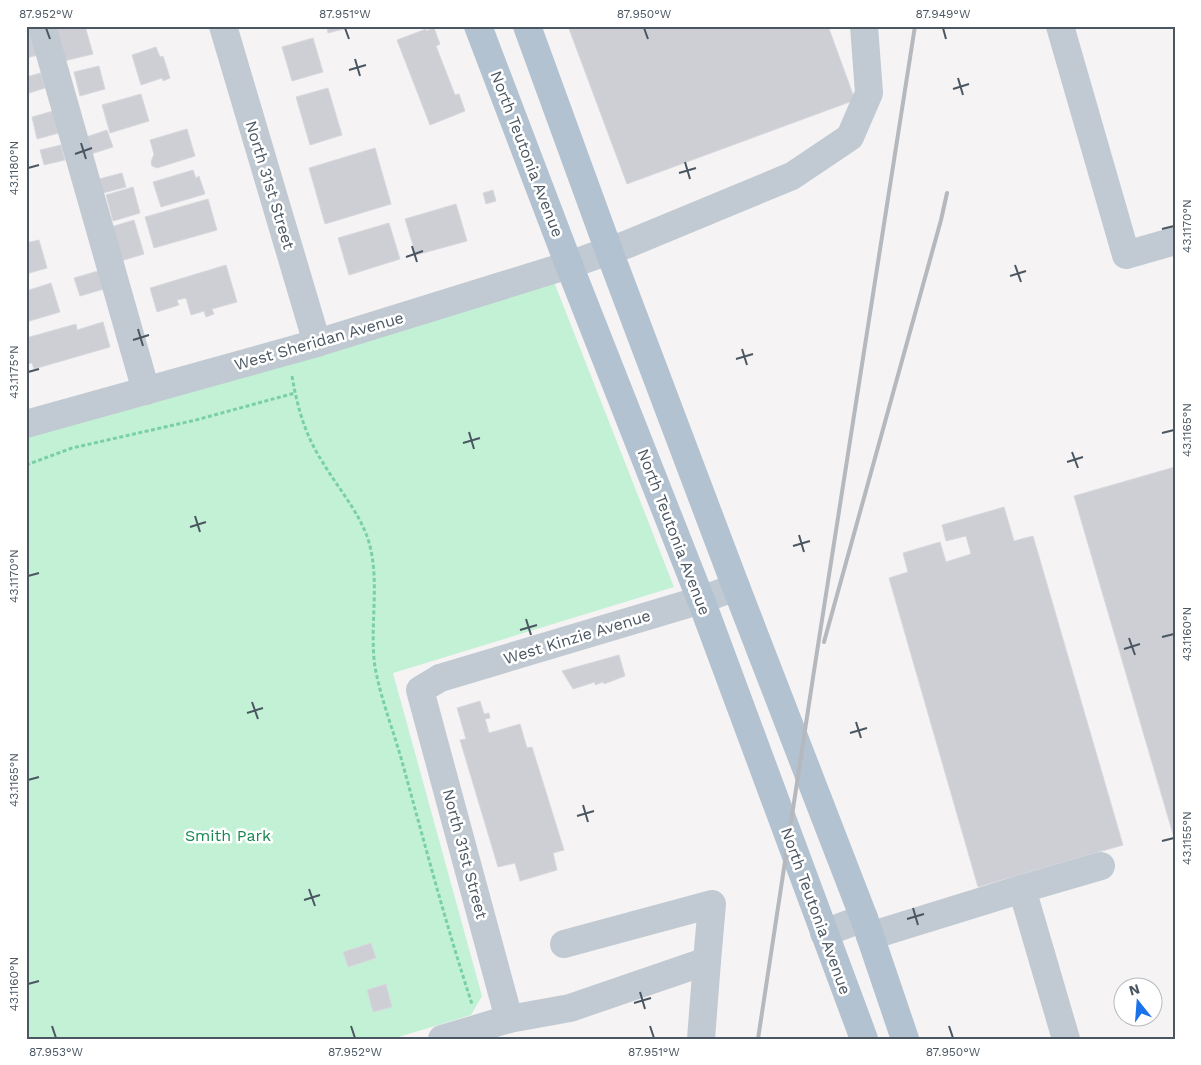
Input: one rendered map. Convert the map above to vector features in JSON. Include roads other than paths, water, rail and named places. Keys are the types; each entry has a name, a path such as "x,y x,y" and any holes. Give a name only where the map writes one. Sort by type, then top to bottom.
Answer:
{"main road":[{"name":"North Teutonia Avenue","path":"478,26 569,265 701,600 864,1039"},
{"path":"527,26 609,251 867,927 905,1039"}],"street":[{"path":"42,26 146,390"},
{"name":"North 31st Street","path":"223,26 317,343"},
{"name":"West Sheridan Avenue","path":"26,424 317,343 569,265 609,251 792,176 850,137 869,93 864,26"},
{"path":"1060,26 1126,255 1175,241"},
{"name":"West Kinzie Avenue","path":"420,690 440,678 701,600 736,587"},
{"name":"North 31st Street","path":"420,690 509,1018"},
{"path":"824,933 867,927 1022,890 1101,866"},
{"path":"1022,890 1066,1039"},
{"path":"564,944 712,904 700,1039"},
{"path":"442,1039 509,1018 570,1008 707,961"}],"railway":[{"path":"758,1039 915,26"},
{"path":"824,642 947,193"}],"park label":[{"name":"Smith Park","path":"228,835"}]}
